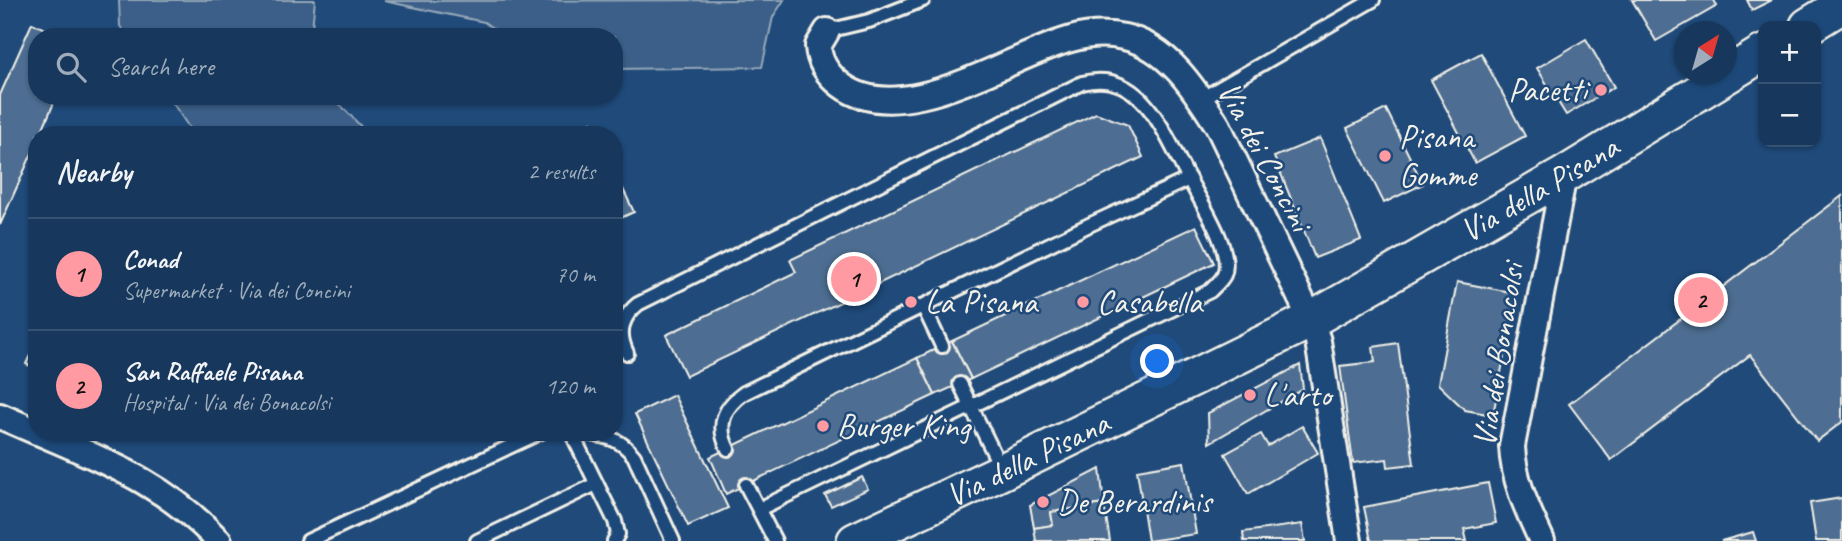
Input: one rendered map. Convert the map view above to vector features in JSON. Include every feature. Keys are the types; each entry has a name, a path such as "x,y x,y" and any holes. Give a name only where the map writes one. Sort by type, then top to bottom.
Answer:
{"main road":[{"name":"Via della Pisana","path":"855,541 1311,320 1564,175 1758,56"}],"street":[{"name":"Via dei Concini","path":"827,31 819,40 818,46 827,73 854,94 871,99 912,99 961,83 1068,40 1099,34 1136,41 1160,54 1201,99 1248,185 1311,320"},
{"name":"Via dei Bonacolsi","path":"1542,541 1522,496 1513,464 1512,446 1564,175"},
{"path":"1311,320 1318,341 1349,541"},
{"path":"0,416 28,428"},
{"path":"58,441 131,472 172,498 219,541"}],"lane":[{"path":"827,31 869,21 923,0"},
{"path":"1201,99 1373,0"},
{"path":"623,321 638,304 1082,83 1094,80 1120,83 1146,103 1224,248 1227,261 1225,274 1220,281 1210,291 759,509"},
{"path":"728,449 722,423 724,415 736,399 923,306 1189,180"},
{"path":"923,306 942,346"},
{"path":"623,339 627,352"},
{"path":"960,384 1003,471"},
{"path":"308,541 522,441"},
{"path":"576,441 617,528 618,534 614,541"},
{"path":"618,441 625,444 634,456 673,541"},
{"path":"477,541 597,484"},
{"path":"746,485 775,541"}],"shaded area":[{"path":"119,0 315,0 312,28 120,26"},
{"path":"784,0 773,17 762,67 623,69 623,28 492,28 484,22 384,1"},
{"path":"174,105 341,105 360,126 188,126"}],"building":[{"path":"1632,0 1714,0 1717,6 1691,21 1674,21 1674,31 1656,41"},
{"path":"1747,0 1772,0 1752,10"},
{"path":"32,23 43,28 30,28"},
{"path":"28,32 28,105 53,105 44,126 28,126 28,162 0,225 0,95"},
{"path":"1586,39 1614,87 1566,115 1537,68"},
{"path":"1481,53 1525,136 1475,163 1431,80"},
{"name":"Pisana Gomme","path":"1386,109 1423,184 1384,203 1347,128"},
{"path":"1096,113 1128,125 1143,157 686,376 666,335 796,272 790,260"},
{"path":"1320,138 1361,240 1315,258 1274,157"},
{"path":"623,189 634,212 623,217"},
{"path":"1842,196 1842,422 1817,441 1750,355 1611,460 1569,404"},
{"path":"1196,226 1214,263 971,379 952,341"},
{"path":"1457,282 1516,293 1493,415 1465,410 1438,384"},
{"path":"952,341 971,379 935,395 917,358"},
{"path":"1398,343 1414,464 1388,467 1387,459 1353,463 1340,366 1375,362 1373,347"},
{"path":"917,358 935,395 726,494 710,457"},
{"path":"1300,365 1303,389 1209,443 1208,413"},
{"path":"674,395 728,508 688,526 635,414"},
{"path":"1302,426 1318,453 1248,494 1225,454 1261,434 1268,446"},
{"path":"1184,462 1196,534 1148,541 1137,470"},
{"path":"1100,469 1104,504 1051,512 1053,525 1034,528 1030,505"},
{"path":"862,477 868,489 831,506 825,495"},
{"path":"1488,483 1496,523 1464,529 1467,541 1371,541 1364,507"},
{"path":"1842,498 1842,541 1816,541 1810,503"},
{"path":"1104,504 1110,541 1036,541 1034,528 1053,525 1051,512"},
{"path":"1302,524 1305,541 1244,541 1243,532"},
{"path":"1753,532 1756,541 1721,541"}],"place":[{"name":"Pacetti","path":"1601,90"},
{"name":"Pisana Gomme","path":"1385,156"},
{"name":"Conad","path":"854,279"},
{"name":"San Raffaele Pisana","path":"1701,300"},
{"name":"La Pisana","path":"911,302"},
{"name":"Casabella","path":"1083,302"},
{"name":"L'arto","path":"1250,395"},
{"name":"Burger King","path":"823,426"},
{"name":"De Berardinis","path":"1043,502"}]}
